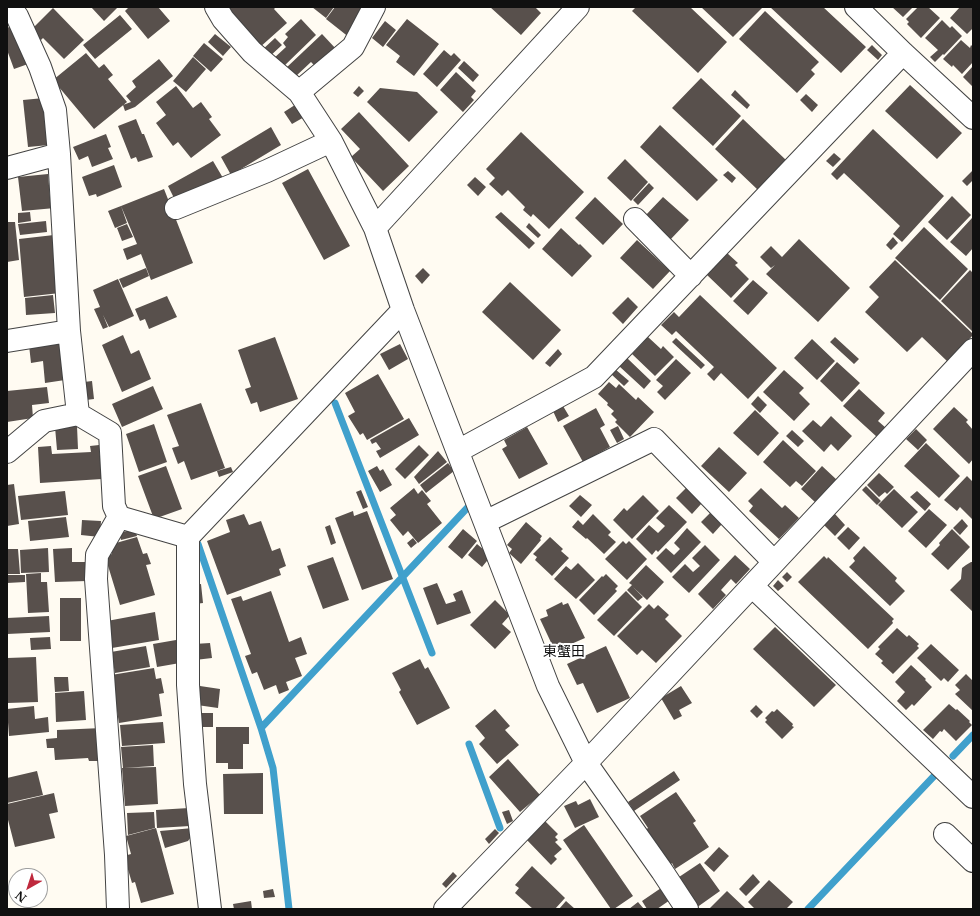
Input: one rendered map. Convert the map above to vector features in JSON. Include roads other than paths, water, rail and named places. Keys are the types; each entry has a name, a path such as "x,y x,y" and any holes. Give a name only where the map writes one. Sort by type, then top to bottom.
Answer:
{"street":[{"path":"216,7 223,19 252,52 299,92 331,141 375,228 403,310 548,686 586,764 658,865 687,909"},
{"path":"299,92 353,48 374,7"},
{"path":"375,228 578,7"},
{"path":"856,7 973,118"},
{"path":"19,10 55,110 70,331 78,414"},
{"path":"458,452 594,377 903,53"},
{"path":"176,208 267,171 331,141"},
{"path":"7,168 59,154"},
{"path":"635,219 691,276"},
{"path":"210,909 195,784 188,685 188,536 403,310"},
{"path":"7,341 70,331"},
{"path":"450,907 586,764 973,350"},
{"path":"7,452 44,421 78,414 110,433 114,506 120,517 188,536"},
{"path":"485,522 654,439 774,562"},
{"path":"118,909 116,847 96,579 97,555 120,517"},
{"path":"752,586 973,797"},
{"path":"945,834 973,861"}],"waterway":[{"path":"335,403 432,653"},
{"path":"261,728 469,506"},
{"path":"198,544 261,728 273,768 289,909"},
{"path":"953,756 973,735"},
{"path":"469,744 500,828"},
{"path":"808,909 936,774"}],"district":[{"name":"東蟹田","path":"564,652"}]}
